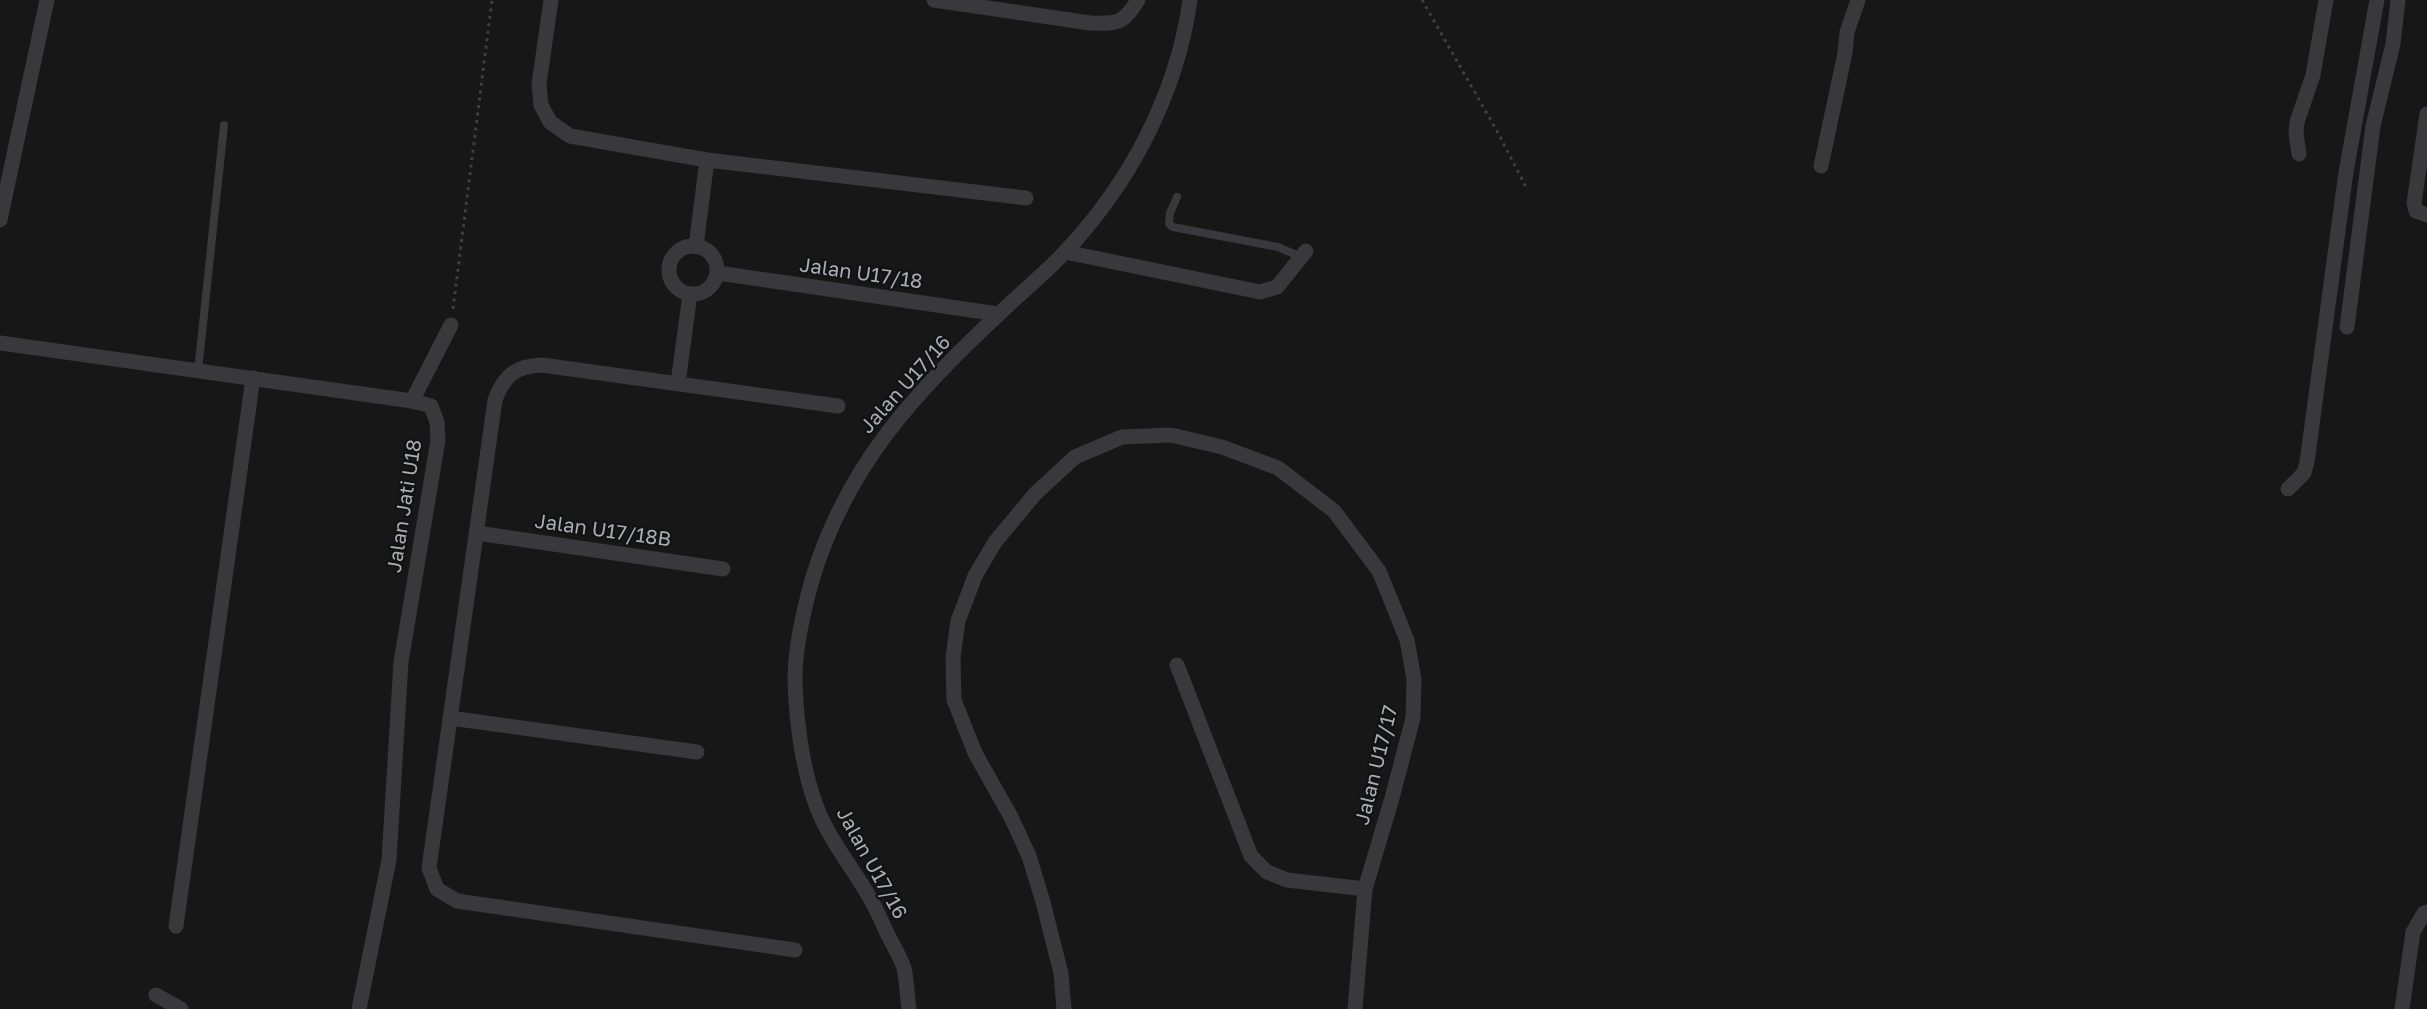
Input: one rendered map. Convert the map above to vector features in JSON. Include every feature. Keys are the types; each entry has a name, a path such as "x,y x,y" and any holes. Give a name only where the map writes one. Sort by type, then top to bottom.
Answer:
{"street":[{"path":"0,220 47,0"},
{"path":"551,0 539,84 541,105 550,122 570,136 707,160 1026,198"},
{"path":"934,0 1090,23 1111,24 1127,17 1138,0"},
{"name":"Jalan U17/16","path":"909,1009 904,968 871,899 826,829 799,741 795,675 805,606 823,543 850,488 883,436 916,397 1065,252 1111,196 1155,122 1172,78 1186,30 1190,0"},
{"path":"1821,166 1845,53 1847,32 1858,0"},
{"path":"2299,154 2297,122 2313,75 2326,0"},
{"path":"2288,489 2304,473 2307,462 2346,172 2377,0"},
{"path":"2347,327 2373,126 2393,44 2398,0"},
{"path":"2427,114 2414,203 2416,211 2427,215"},
{"path":"696,246 707,160"},
{"path":"688,246 696,246 710,252 715,258 718,273 711,287 698,294 690,294 675,287 669,271 674,255 688,246"},
{"path":"1065,252 1260,292 1277,286 1303,254"},
{"name":"Jalan U17/18","path":"718,273 999,314"},
{"path":"678,383 690,294"},
{"path":"412,401 451,325"},
{"name":"Jalan Jati U18","path":"0,343 412,401 431,406 437,422 438,440 401,662 389,860 358,1009"},
{"path":"795,950 458,901 437,889 429,868 495,400 501,384 512,373 526,366 542,365 838,406"},
{"path":"176,927 253,378"},
{"name":"Jalan U17/17","path":"1064,1009 1061,973 1029,856 1011,817 975,753 954,700 953,657 958,621 975,576 995,542 1035,494 1075,457 1122,437 1171,435 1222,447 1278,468 1334,510 1379,571 1407,640 1414,679 1413,718 1365,889 1355,1009"},
{"name":"Jalan U17/18B","path":"477,533 723,569"},
{"path":"1177,665 1251,856 1267,872 1287,880 1365,889"},
{"path":"450,718 698,752"},
{"path":"2402,1009 2413,932 2424,913 2427,912"},
{"path":"156,995 181,1009"}],"lane":[{"path":"198,370 224,125"},
{"path":"1177,197 1169,220 1169,224 1173,227 1303,254"}],"path":[{"path":"451,325 492,0"},
{"path":"1422,0 1497,131 1527,189"}]}
